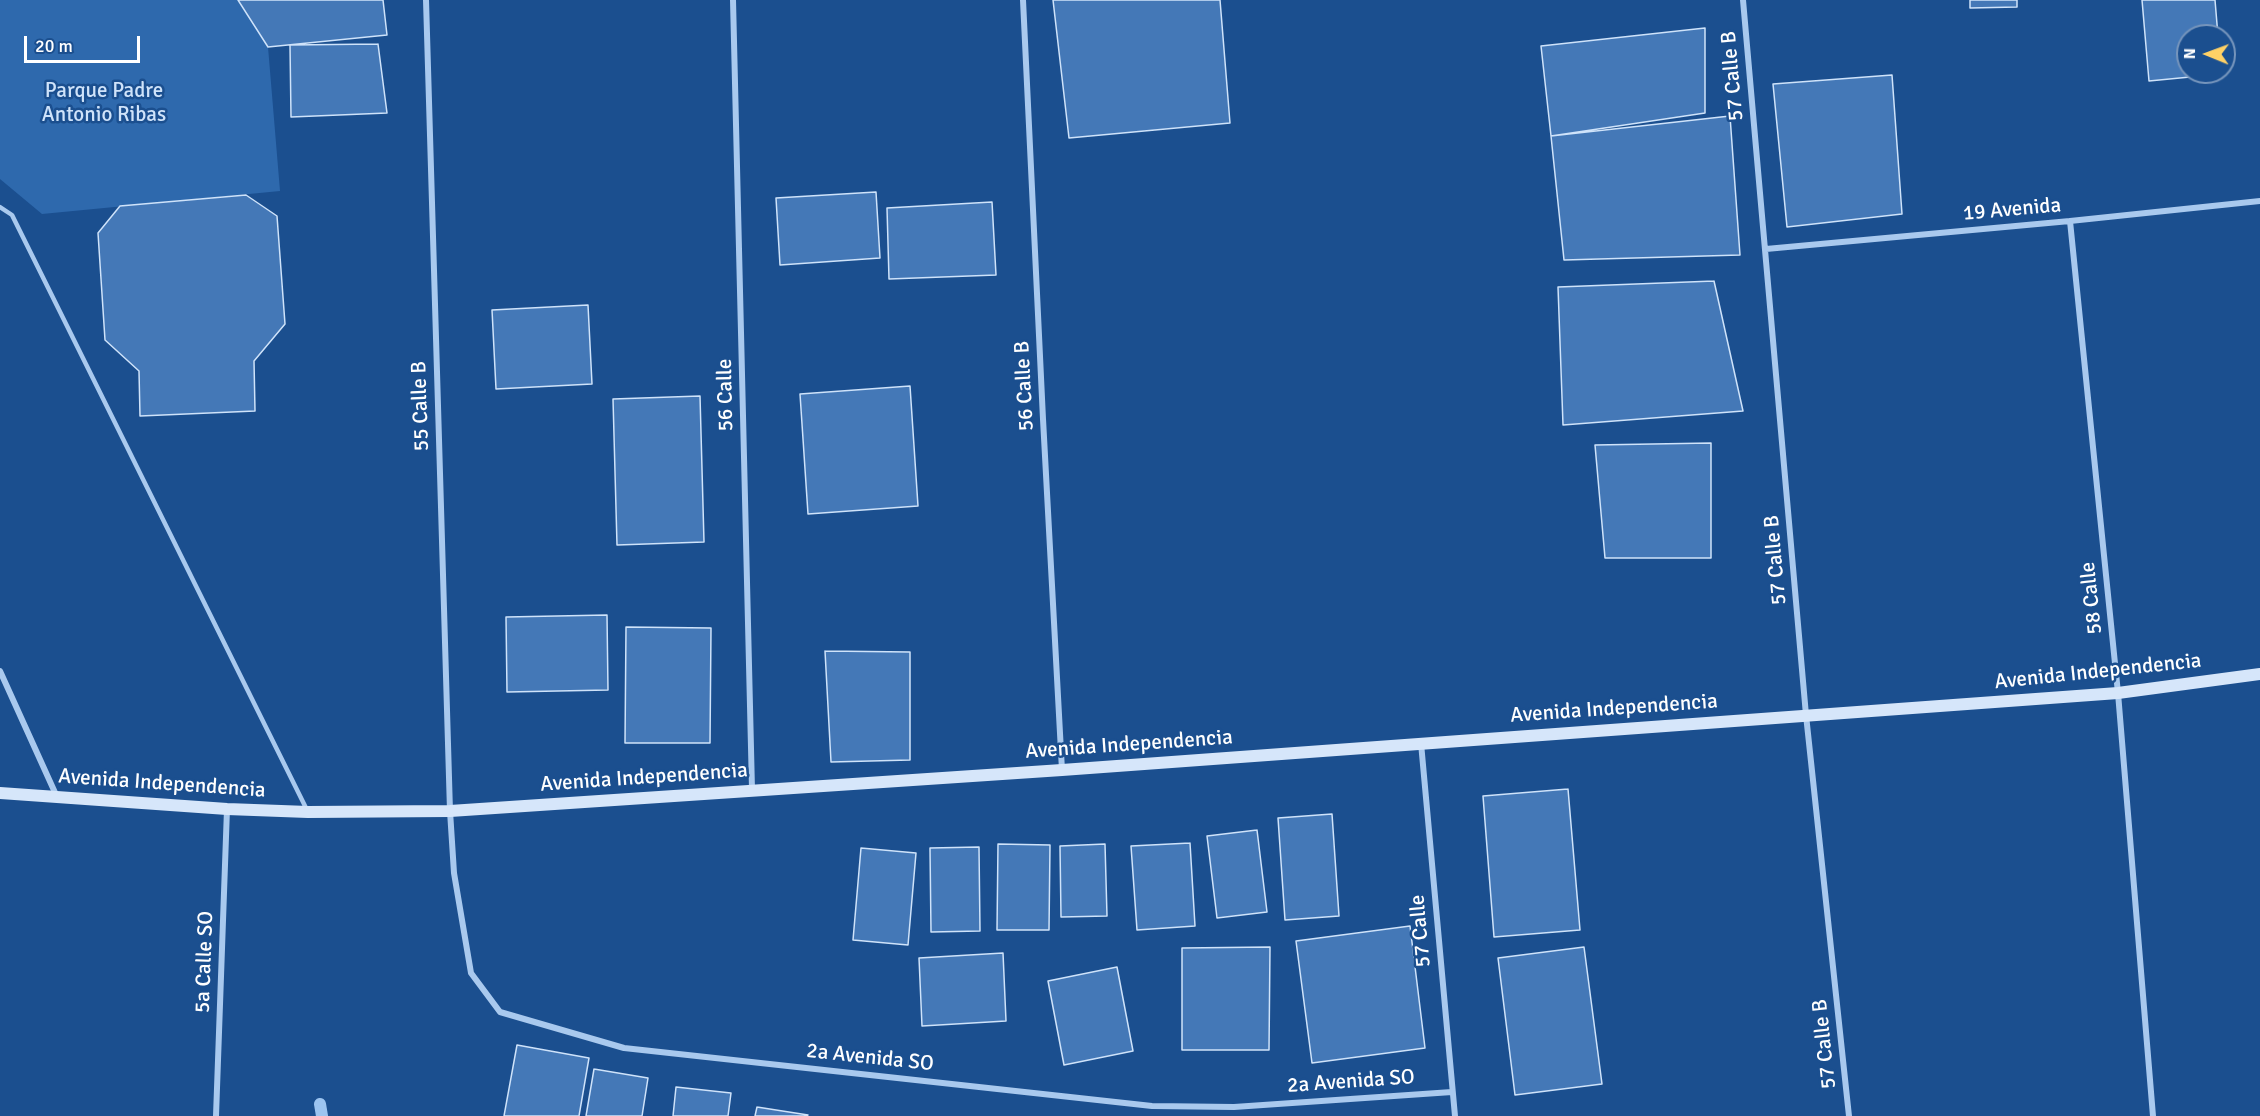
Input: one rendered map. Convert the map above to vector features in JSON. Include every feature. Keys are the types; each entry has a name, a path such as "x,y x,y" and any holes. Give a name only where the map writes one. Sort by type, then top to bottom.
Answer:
{"street":[{"name":"55 Calle B","path":"426,0 450,812"},
{"name":"56 Calle","path":"734,0 753,789"},
{"name":"56 Calle B","path":"1023,0 1062,770"},
{"name":"57 Calle B","path":"1743,0 1806,715 1849,1116"},
{"name":"19 Avenida","path":"1766,249 2070,222 2260,201"},
{"name":"58 Calle","path":"2070,222 2118,693 2153,1116"},
{"path":"0,671 58,797"},
{"name":"Avenida Independencia","path":"0,793 227,809 308,812 450,812 2118,693 2260,674"},
{"name":"57 Calle","path":"1420,742 1455,1116"},
{"name":"5a Calle SO","path":"216,1116 227,809"},
{"name":"2a Avenida SO","path":"450,812 456,884 471,973 500,1012 624,1048 1152,1106 1234,1107 1452,1092"}],"lane":[{"path":"0,207 12,216 308,812"}],"green space":[{"name":"Parque Padre Antonio Ribas","path":"0,0 238,0 268,47 280,191 42,214 0,179"}],"building":[{"path":"238,0 383,0 387,35 268,47"},
{"path":"1053,0 1220,0 1230,123 1069,138"},
{"path":"1970,0 2017,0 2017,7 1970,8"},
{"path":"2142,0 2215,0 2217,24 2176,24 2176,78 2149,81"},
{"path":"1705,28 1705,113 1551,136 1541,46"},
{"path":"378,44 387,113 291,117 290,45"},
{"path":"1892,75 1902,214 1787,227 1773,84"},
{"path":"1730,116 1740,255 1564,260 1551,136"},
{"path":"876,192 880,258 780,265 776,198"},
{"path":"246,195 277,216 285,324 254,361 255,411 140,416 139,371 105,340 98,233 120,206"},
{"path":"992,202 996,275 889,279 887,208"},
{"path":"1714,281 1743,411 1563,425 1558,287"},
{"path":"588,305 592,384 496,389 492,310"},
{"path":"910,386 918,506 808,514 800,394"},
{"path":"700,396 704,542 617,545 613,399"},
{"path":"1711,443 1711,558 1605,558 1595,445"},
{"path":"607,615 608,690 507,692 506,617"},
{"path":"626,627 711,628 710,743 625,743"},
{"path":"825,651 910,652 910,760 831,762"},
{"path":"1568,789 1580,930 1494,937 1483,796"},
{"path":"1332,814 1339,916 1285,920 1278,818"},
{"path":"1257,830 1267,912 1217,918 1207,836"},
{"path":"1190,843 1195,926 1137,930 1131,846"},
{"path":"998,844 1050,845 1049,930 997,930"},
{"path":"1105,844 1107,916 1061,917 1060,846"},
{"path":"979,847 980,931 931,932 930,848"},
{"path":"861,848 916,853 908,945 853,940"},
{"path":"1410,926 1425,1048 1312,1063 1296,941"},
{"path":"1270,947 1269,1050 1182,1050 1182,948"},
{"path":"1584,947 1602,1084 1515,1095 1498,958"},
{"path":"1003,953 1006,1021 922,1026 919,958"},
{"path":"1117,967 1133,1051 1064,1065 1048,981"},
{"path":"517,1045 589,1058 579,1116 504,1116"},
{"path":"594,1069 648,1078 642,1116 586,1116"},
{"path":"676,1087 731,1093 728,1116 673,1116"},
{"path":"757,1107 808,1115 755,1116"}],"waterway":[{"path":"320,1104 322,1116"}]}
